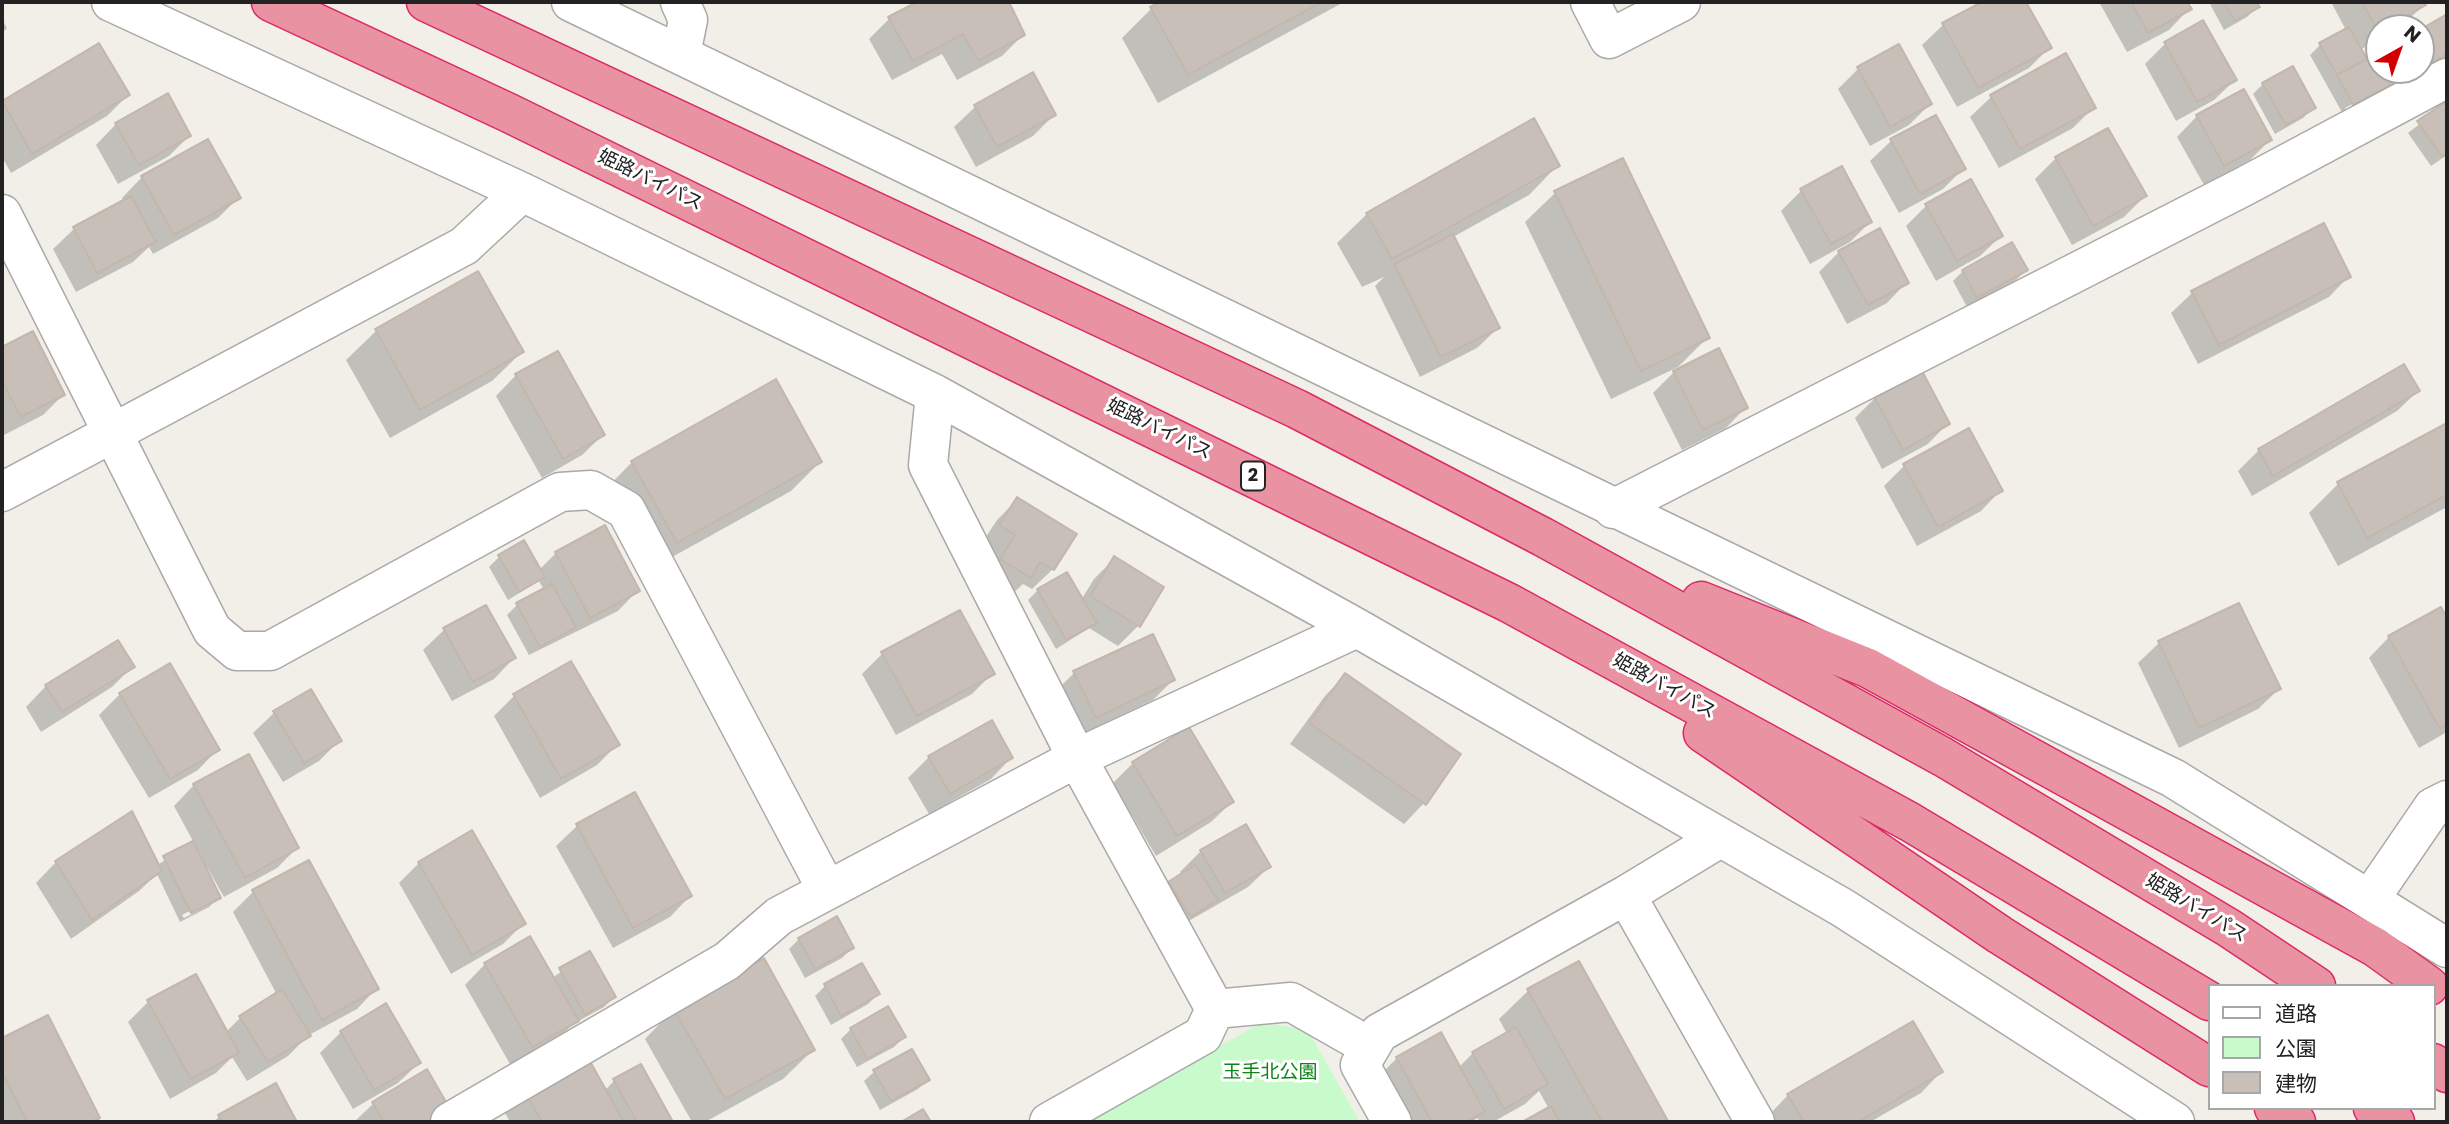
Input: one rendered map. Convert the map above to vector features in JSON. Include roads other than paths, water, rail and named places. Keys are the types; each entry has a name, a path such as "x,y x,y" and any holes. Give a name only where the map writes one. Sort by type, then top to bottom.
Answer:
{"highway":[{"name":"姫路バイパス","path":"271,2 522,119 1510,603 1910,822 2208,1000"},
{"name":"姫路バイパス","path":"426,2 1297,409 1543,537 1943,757 2229,928 2313,984"},
{"path":"1543,537 1868,668 2375,947 2427,984"},
{"path":"1510,603 2000,935 2208,1066"},
{"path":"2277,1110 2296,1122"},
{"path":"2376,1110 2395,1122"}],"street":[{"path":"111,2 522,192 935,394 1357,628 1843,908 2175,1122"},
{"path":"571,2 2173,778 2447,947"},
{"path":"680,2 688,20 681,54"},
{"path":"1590,2 1609,39 1681,2"},
{"path":"1613,509 2230,194 2447,78"},
{"path":"2,492 464,246 522,192"},
{"path":"2,214 212,630 237,651 270,651 560,492 591,489 626,510 827,890"},
{"path":"935,394 928,465 1077,758 1215,1009"},
{"path":"450,1122 727,961 779,916 1077,758 1357,628"},
{"path":"2370,899 2433,807 2447,800"},
{"path":"1392,1122 1360,1065 1378,1033 1626,895 1720,838"},
{"path":"1626,895 1755,1122"},
{"path":"1215,1009 1291,1002 1370,1047"},
{"path":"1049,1122 1203,1035 1215,1009"}],"park label":[{"name":"玉手北公園","path":"1270,1073"}]}
